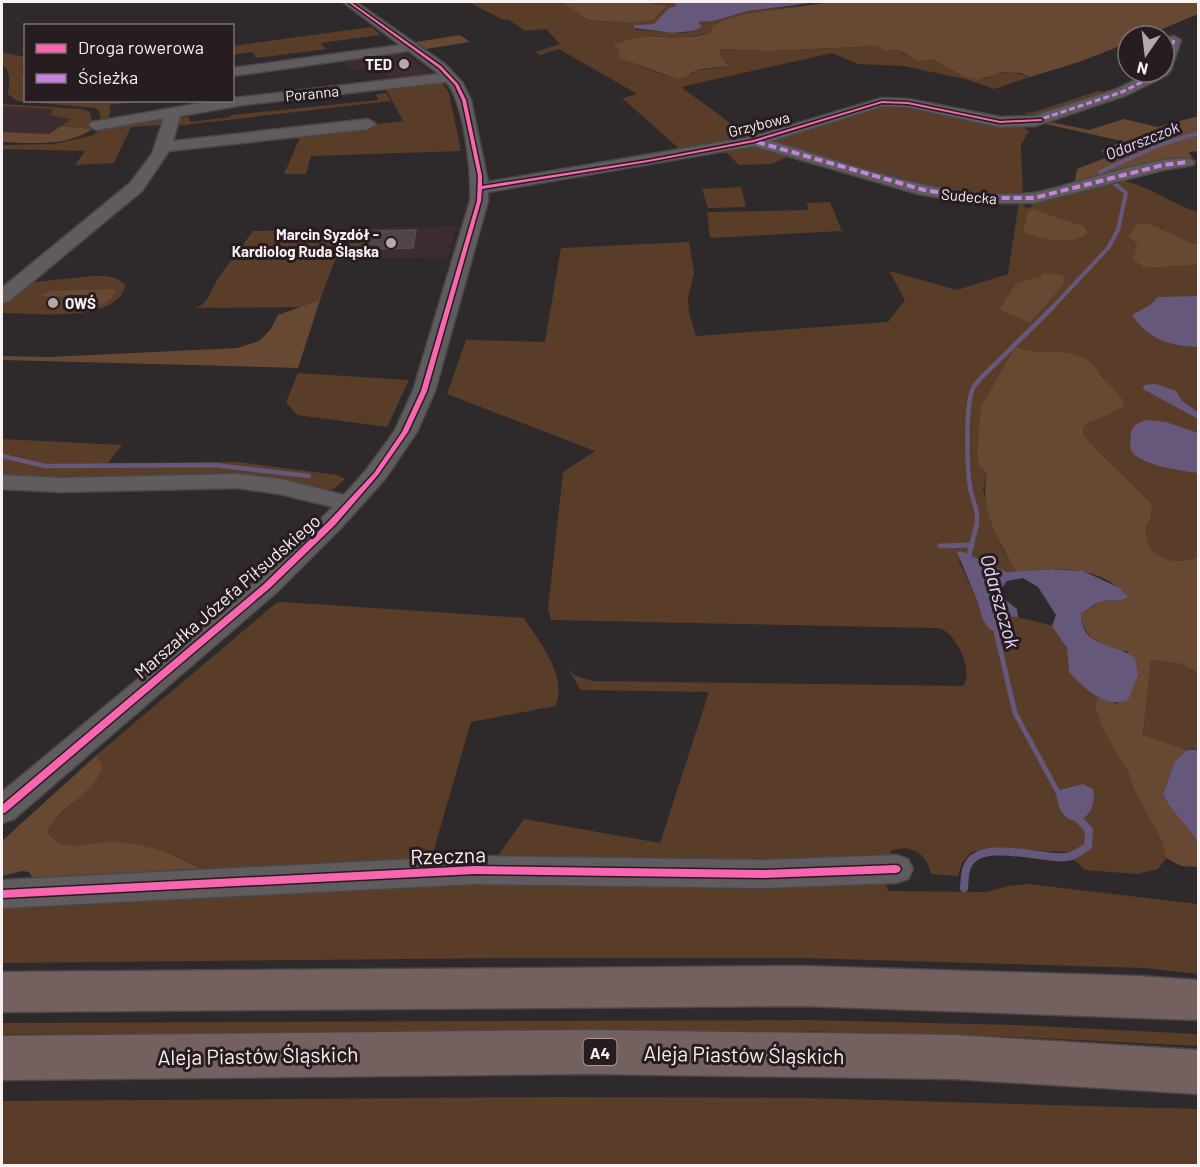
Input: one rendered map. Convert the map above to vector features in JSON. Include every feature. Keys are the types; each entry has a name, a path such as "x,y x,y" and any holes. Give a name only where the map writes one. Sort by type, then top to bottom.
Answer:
{"highway":[{"path":"2,992 803,986 1138,996 1198,1000"},
{"name":"Aleja Piastów Śląskich","path":"2,1058 627,1053 953,1057 1198,1072"}],"street":[{"name":"Marszałka Józefa Piłsudskiego","path":"2,810 262,590 312,543 350,504 397,445 424,391 467,245 481,188 480,176 464,100 457,85 412,47 350,2"},
{"path":"234,72 412,47"},
{"name":"Poranna","path":"97,125 243,101 450,77"},
{"name":"Grzybowa","path":"481,188 754,141 882,102 908,103 992,121 1035,121 1122,92 1138,84"},
{"path":"2,297 136,188 156,161 174,112"},
{"path":"161,147 368,124"},
{"name":"Sudecka","path":"754,141 930,191 973,198 1034,198 1163,165 1187,162"},
{"name":"Marszałka Józefa Piłsudskiego","path":"2,482 85,484 238,481 277,487 350,504"},
{"name":"Rzeczna","path":"2,894 142,886 245,884 475,870 764,874 896,869"}],"shaded area":[{"path":"469,2 561,2 588,20 630,23 658,16 668,6 607,2 674,3 676,6 654,24 635,25 634,28 684,33 701,27 697,22 713,21 748,11 827,2 769,10 716,23 713,32 683,38 646,37 619,51 620,58 659,73 681,77 696,70 720,68 729,64 722,58 719,49 770,51 876,46 891,51 898,50 918,59 930,59 963,76 985,79 995,74 1012,72 1030,77 994,89 965,79 903,66 858,64 832,53 681,87 752,139 683,152 622,98 637,94 559,49 540,55 535,52 560,44 546,29 525,31 509,20 503,20"},
{"path":"561,2 651,3 668,6 653,20 630,23 588,20"},
{"path":"827,2 1198,2 1198,14 1174,24 1116,24 1116,48 1030,77 1020,73 1004,72 978,80 963,76 931,59 920,61 898,50 886,51 876,46 770,51 719,49 722,58 729,65 698,70 678,79 619,58 619,51 613,45 646,37 696,36 712,32 711,28 733,17"},
{"path":"371,27 381,35 320,43 326,49 257,58 252,52 234,55 234,46"},
{"path":"460,35 470,42 426,49 416,42"},
{"path":"401,50 435,76 400,81 372,67 351,71 341,59"},
{"path":"2,52 24,57 22,74 24,74 24,102 17,101 8,94 9,78 2,64"},
{"path":"441,81 449,93 461,151 311,156 306,174 284,174 302,133 403,121 385,87"},
{"path":"1098,91 1106,93 1034,118 1008,120 898,99 909,98 1018,119 1029,115 1024,113 1034,112"},
{"path":"386,93 391,101 175,126 178,118 189,117 190,122 231,117 231,115 378,100 376,94"},
{"path":"28,102 134,102 109,105 111,111 107,121 101,122 99,111 95,108"},
{"path":"2,104 81,109 90,112 93,127 92,129 61,126 71,119 50,115 53,109 2,106"},
{"path":"892,104 1021,126 1029,131 1021,145 1023,196 946,192 773,144 770,140 854,113"},
{"path":"2,106 53,109 50,115 72,119 49,134 2,132"},
{"path":"1198,116 1198,151 1189,152 1192,158 1074,185 1077,169 1110,156 1101,151 1122,141 1041,123 1046,121 1089,130 1124,119 1158,127"},
{"path":"163,118 163,125 131,127 114,163 75,165 85,151 2,149 2,145 54,144 91,136 106,126"},
{"path":"61,126 92,129 72,139 48,143 2,142 2,132 49,134"},
{"path":"753,145 789,156 772,164 739,165 724,150"},
{"path":"1120,180 1140,186 1198,212 1198,244 1174,236 1160,227 1137,243 1136,251 1145,268 1198,265 1198,556 1179,561 1166,559 1154,552 1148,543 1145,528 1151,518 1152,504 1091,444 1083,432 1085,425 1100,416 1117,411 1111,387 1101,374 1064,352 1039,352 1015,347 983,490 1001,546 1016,572 1007,572 961,551 959,561 978,603 982,618 1001,624 999,616 1018,617 1053,626 1067,648 1069,672 1098,697 1095,706 1128,772 1134,790 1163,843 1166,858 1158,869 1137,874 1085,870 1065,852 990,848 972,852 962,863 958,876 931,874 922,856 905,848 891,851 888,863 494,861 524,819 660,843 709,692 581,690 568,669 574,675 592,681 963,686 967,672 963,656 955,641 945,631 938,628 551,620 548,609 563,472 595,451 447,394 466,340 545,342 561,248 689,242 694,272 688,298 689,313 696,336 888,322 905,300 889,271 957,290 1008,274 1019,201 1022,201 1024,207 1030,208 1034,200"},
{"path":"741,187 746,207 708,208 702,189"},
{"path":"830,202 842,231 710,238 707,213 709,212 807,210 808,203"},
{"path":"1033,209 1085,227 1087,234 1064,241 1023,232 1028,212"},
{"path":"1146,223 1198,244 1198,265 1146,268 1133,260 1137,243 1128,237 1137,224"},
{"path":"457,226 452,241 447,247 451,248 448,257 360,259 368,228"},
{"path":"368,228 360,259 335,260 320,300 301,307 194,308 202,305 208,298 218,278 253,231"},
{"path":"1043,273 1063,275 1064,284 1030,323 999,309 1017,283 1040,277"},
{"path":"92,276 110,277 122,282 125,285 119,297 107,306 72,314 2,313 2,303 22,286 34,282"},
{"path":"112,289 116,292 107,302 87,309 66,308 74,303 74,298 41,296 50,291"},
{"path":"320,300 298,368 2,360 2,356 49,357 237,348 259,341 270,330 278,315"},
{"path":"1015,347 1039,352 1064,352 1086,358 1123,400 1123,406 1085,425 1083,432 1091,444 1152,504 1151,518 1145,528 1150,547 1166,559 1180,561 1198,556 1198,673 1182,664 1151,660 1143,735 1187,750 1175,761 1163,794 1195,835 1199,848 1198,867 1181,866 1166,858 1163,843 1134,790 1128,772 1102,727 1095,706 1098,697 1118,704 1128,652 1097,641 1086,630 1081,614 1101,601 1123,600 1127,597 1104,578 1090,573 1061,569 1016,572 992,524 986,499 987,473 979,465 977,453 981,407"},
{"path":"298,373 409,380 387,427 297,415 286,402"},
{"path":"2,439 122,445 108,463 239,462 337,475 345,479 332,490 228,475 60,480 2,476"},
{"path":"276,603 524,618 544,649 555,672 558,695 555,706 471,722 432,856 224,878 161,850 117,843 74,846 54,839 47,832 51,823 92,785 101,772 97,758 100,752"},
{"path":"1151,660 1182,664 1198,673 1198,749 1187,750 1143,736"},
{"path":"100,752 97,758 103,764 99,774 86,792 60,814 47,832 54,839 68,845 82,846 112,842 153,848 209,872 38,886 29,872 22,871 2,876 2,841"},
{"path":"884,877 888,891 987,892 1008,886 1028,884 1198,904 1198,974 1145,968 803,958 512,958 2,963 2,900 553,880"},
{"path":"804,1020 1016,1025 1198,1034 1198,1046 1019,1037 806,1031 2,1034 2,1023"},
{"path":"559,1097 805,1098 1198,1109 1198,1165 2,1165 2,1101"}],"water":[{"path":"667,2 817,2 748,11 713,21 698,22 702,27 692,31 673,33 634,28 634,25 654,24 669,8 676,6 674,3"},
{"path":"1198,296 1198,347 1160,340 1145,330 1132,315 1150,305 1158,297"},
{"path":"1156,384 1176,391 1182,401 1198,412 1198,419 1143,389 1144,385"},
{"path":"1146,420 1166,422 1198,433 1198,473 1151,463 1135,455 1130,447 1132,429 1137,423"},
{"path":"961,551 1007,572 1052,569 1083,571 1120,588 1128,597 1122,600 1100,602 1081,614 1083,625 1093,639 1135,658 1138,675 1128,700 1111,702 1103,699 1088,690 1069,672 1067,648 1052,626 1056,615 1038,587 1023,578 1007,581 1001,589 1004,599 1017,609 1018,617 1000,616 1001,631 989,629 982,618 957,552"},
{"path":"1187,750 1198,750 1198,842 1170,807 1163,794 1175,761"},
{"path":"1083,784 1093,789 1094,801 1091,810 1079,820 1071,820 1064,816 1056,791"}],"building":[{"name":"Marcin Syzdół - Kardiolog Ruda Śląska","path":"416,230 413,248 368,249 372,231"}],"waterway":[{"name":"Odarszczok","path":"1193,135 1198,134"},
{"name":"Odarszczok","path":"1103,177 1100,173 1102,171 1162,144 1193,135"},
{"name":"Odarszczok","path":"1187,136 1193,135"},
{"name":"Odarszczok","path":"1052,308 1108,248 1118,230 1126,193 1115,184"},
{"name":"Odarszczok","path":"976,528 977,513 970,487 968,452 969,408 973,388 1052,308"},
{"path":"2,456 45,466 214,465 309,476"},
{"name":"Odarszczok","path":"971,545 976,527"},
{"path":"940,546 971,545"},
{"name":"Odarszczok","path":"971,545 969,555 972,562"},
{"name":"Odarszczok","path":"995,627 1015,713 1060,796"},
{"name":"Odarszczok","path":"964,888 968,865 975,857 986,853 999,851 1067,857 1081,851 1088,846 1089,830 1075,815"}],"marked path":[{"path":"1035,121 1122,92 1138,84"},
{"path":"757,142 924,190 973,198 1034,198 1163,165 1187,162"}],"cycle path":[{"path":"2,810 267,586 332,523 376,474 405,432 424,391 479,201 480,176 464,100 457,85 440,67 349,2"},
{"path":"481,188 754,141 882,102 908,103 1000,122 1041,120"},
{"path":"2,894 475,870 764,874 896,869"}],"place":[{"name":"TED","path":"404,64"},
{"name":"Marcin Syzdół - Kardiolog Ruda Śląska","path":"391,243"},
{"name":"OWŚ","path":"53,303"}]}
